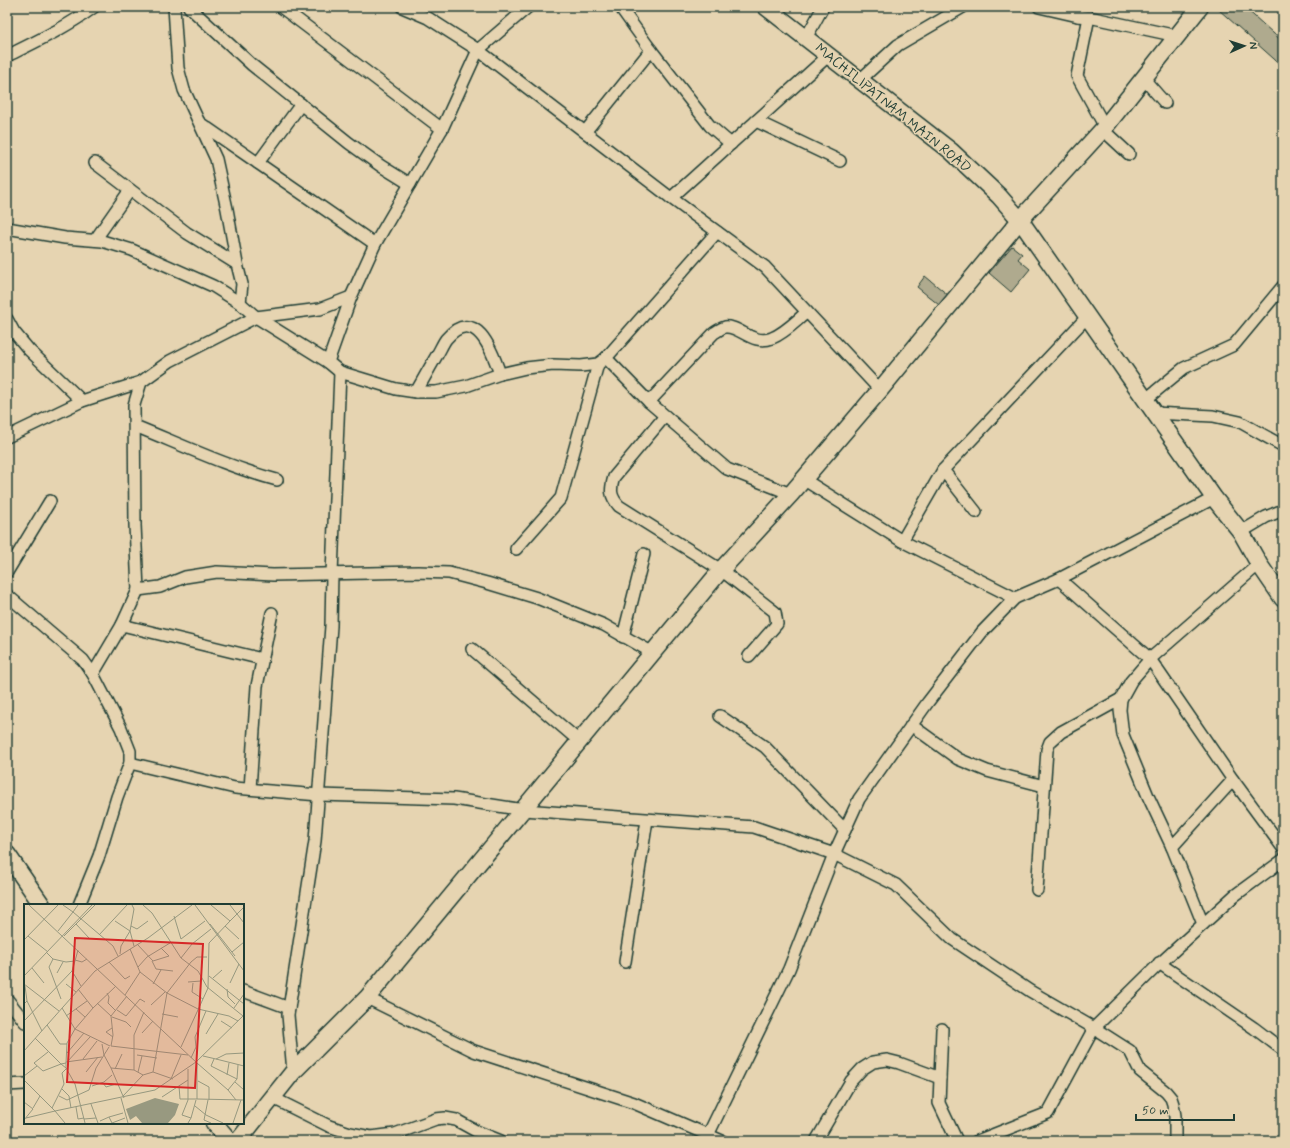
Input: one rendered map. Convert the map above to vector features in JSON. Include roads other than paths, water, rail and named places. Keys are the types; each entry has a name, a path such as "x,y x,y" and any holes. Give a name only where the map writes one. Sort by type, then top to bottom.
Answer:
{"street":[{"path":"7,56 48,36 94,7"},
{"path":"174,7 178,68 184,90 216,159 242,284 240,303"},
{"path":"189,7 252,65 349,143 410,184"},
{"path":"281,7 442,130"},
{"path":"402,7 428,18 478,50 671,198 765,267 880,390"},
{"path":"328,362 351,297 376,244 442,130 478,50 528,7"},
{"path":"620,7 651,50 710,126 731,144"},
{"name":"MACHILIPATNAM MAIN ROAD","path":"766,7 951,151 999,196 1020,220 1214,498 1241,532 1259,564 1283,599"},
{"path":"806,38 823,7"},
{"path":"860,80 898,45 963,7"},
{"path":"1038,7 1081,13 1177,36"},
{"path":"238,1141 293,1072 367,998 721,570 791,494 880,390 1020,220 1103,128 1200,7"},
{"path":"1081,13 1077,76 1103,128 1129,154"},
{"path":"585,132 651,50"},
{"path":"671,198 828,56"},
{"path":"1143,78 1165,102"},
{"path":"258,162 301,104"},
{"path":"756,121 840,161"},
{"path":"200,122 376,244"},
{"path":"95,163 187,233 237,264"},
{"path":"95,240 130,190"},
{"path":"7,228 65,238 102,241 132,250 213,286 240,303 256,318 328,362 340,372 396,389 416,392 436,392 466,386 500,374 526,368 553,365 582,366 602,361"},
{"path":"516,549 560,498 602,361 717,232"},
{"path":"1150,407 1184,368 1234,345 1283,286"},
{"path":"7,437 82,401 141,382 170,361 256,318 320,309 351,297"},
{"path":"649,402 714,333 723,328 729,327 754,338 763,340 772,339 807,312"},
{"path":"902,541 943,470 1088,317"},
{"path":"7,321 29,350 82,401"},
{"path":"416,392 446,339 456,330 464,326 472,327 481,334 493,352 500,374"},
{"path":"602,361 727,469 791,494"},
{"path":"293,1072 288,1015 315,841 319,795 331,626 340,372"},
{"path":"93,674 122,625 138,590 135,525 134,405 141,382"},
{"path":"1150,407 1213,416 1240,422 1283,446"},
{"path":"665,416 614,477 611,489 613,500 619,506 721,570 775,612 777,624 749,656"},
{"path":"135,426 228,465 250,473 277,480"},
{"path":"943,470 976,512"},
{"path":"803,479 902,541 1015,598"},
{"path":"708,1138 789,969 834,854 859,799 911,726 982,632 1015,598 1059,579 1214,498"},
{"path":"7,572 50,501"},
{"path":"1241,532 1266,517 1283,510"},
{"path":"623,637 644,554"},
{"path":"1203,924 1172,847 1148,796 1123,735 1120,710 1121,699 1131,681 1150,660 1259,564"},
{"path":"138,590 160,587 185,577 217,572 273,575 418,572 449,573 537,598 604,625 653,653"},
{"path":"1059,579 1150,660 1233,780 1283,848"},
{"path":"7,595 83,660 93,674 130,751 130,763 117,797 99,856 79,904"},
{"path":"250,789 257,686 272,613"},
{"path":"122,625 262,659"},
{"path":"472,649 579,741"},
{"path":"1037,890 1046,750 1050,742 1061,732 1121,699"},
{"path":"720,716 765,748 845,830"},
{"path":"911,726 958,759 987,771 1044,786"},
{"path":"130,763 235,788 319,795 454,799 524,810 754,827 834,854 896,885 952,940 1130,1051 1140,1071 1166,1092 1171,1098 1175,1116 1175,1141"},
{"path":"1172,847 1233,780"},
{"path":"625,962 647,820"},
{"path":"7,854 41,904"},
{"path":"977,1141 1048,1114 1094,1028 1159,963 1234,896 1283,860"},
{"path":"1159,963 1254,1028 1283,1050"},
{"path":"244,991 289,1008"},
{"path":"367,998 474,1051 634,1103 708,1138 722,1141"},
{"path":"8,1002 24,1021"},
{"path":"942,1029 939,1103 957,1141"},
{"path":"816,1141 850,1082 862,1069 873,1062 887,1060 899,1062 940,1078"},
{"path":"7,1085 24,1084"},
{"path":"273,1098 329,1126 350,1133 371,1136 395,1134 436,1119 445,1118 456,1120 476,1132 501,1141"},
{"path":"215,1124 230,1141"}]}
